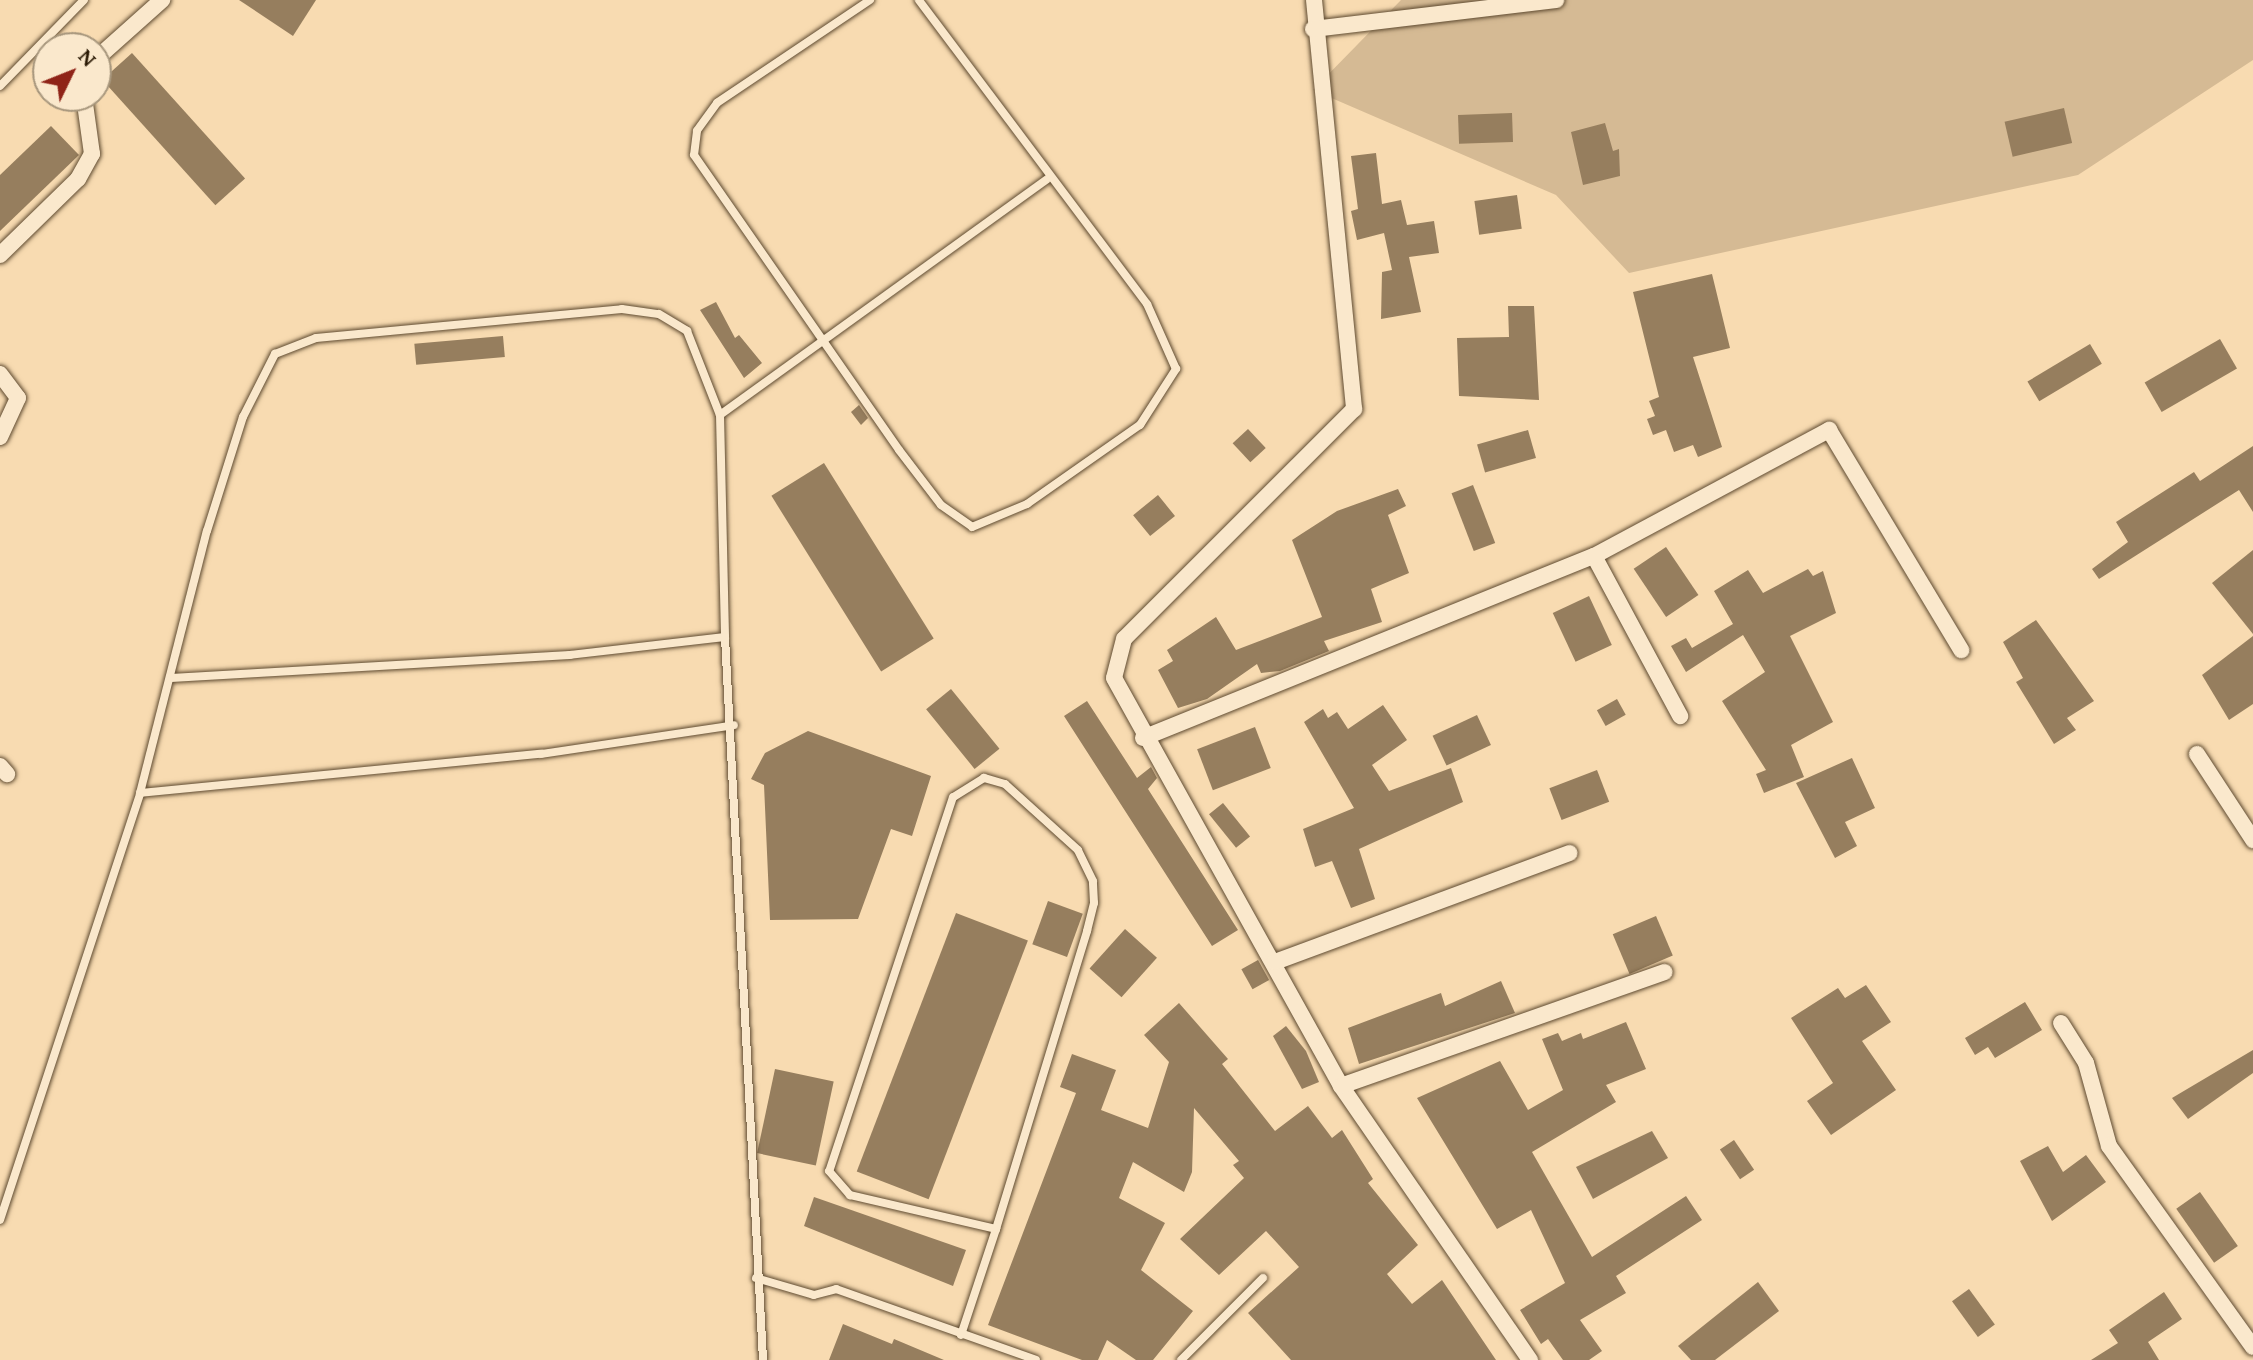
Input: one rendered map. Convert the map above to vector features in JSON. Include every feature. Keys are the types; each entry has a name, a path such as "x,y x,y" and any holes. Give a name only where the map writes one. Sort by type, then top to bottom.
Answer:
{"street":[{"path":"112,45 162,0"},
{"path":"1314,0 1313,29 1354,409 1116,651 1114,678 1143,738 1275,962 1341,1086 1530,1360"},
{"path":"1313,29 1556,0"},
{"path":"0,255 78,179 92,154 86,112"},
{"path":"0,374 18,398 0,437"},
{"path":"1143,738 1594,556 1829,430 1961,650"},
{"path":"1594,556 1680,716"},
{"path":"2197,754 2253,840"},
{"path":"1275,962 1569,853"},
{"path":"1341,1086 1665,972"},
{"path":"2061,1023 2086,1063 2109,1146 2253,1347"}],"lane":[{"path":"0,86 84,0"},
{"path":"870,0 717,103 697,131 694,155 941,505 972,527 1027,504 1140,425 1166,394 1176,369 1173,350 1147,304 1047,179 919,0"},
{"path":"720,415 826,342 1047,179"},
{"path":"0,1220 140,793 238,431 275,354 316,338 622,309 659,314 687,331 720,415 725,637 734,725 756,1278 763,1360"},
{"path":"171,678 570,655 725,637"},
{"path":"140,793 541,754 734,725"},
{"path":"961,1335 996,1229 1087,931 1093,881 1078,850 1005,784 984,778 953,797 829,1171 850,1195 996,1229"},
{"path":"756,1278 814,1295 836,1289 1036,1360"},
{"path":"1181,1360 1263,1278"}],"shaded area":[{"path":"1401,0 2253,0 2253,60 2078,175 1629,273 1556,195 1313,90"}],"building":[{"path":"239,0 316,0 293,36"},
{"path":"132,53 245,179 215,205 112,91 112,71"},
{"path":"2064,108 2072,143 2013,157 2005,122"},
{"path":"1512,113 1513,142 1459,144 1458,115"},
{"path":"1605,123 1613,151 1619,149 1620,176 1583,185 1571,132"},
{"path":"51,126 79,155 0,231 0,175"},
{"path":"1376,153 1382,204 1401,200 1407,225 1434,221 1439,253 1409,257 1421,312 1381,319 1382,272 1392,270 1384,233 1357,240 1351,211 1358,209 1351,156"},
{"path":"1517,195 1522,229 1479,235 1474,201"},
{"path":"1712,274 1730,348 1693,357 1722,447 1698,457 1693,445 1674,452 1666,430 1653,435 1647,419 1655,416 1649,401 1659,397 1633,292"},
{"path":"716,302 735,338 739,335 762,363 744,378 700,310"},
{"path":"1508,306 1534,306 1539,400 1459,396 1457,338 1509,337"},
{"path":"503,336 505,357 416,365 414,344"},
{"path":"2220,339 2237,368 2162,412 2145,382"},
{"path":"2090,344 2102,364 2039,401 2027,382"},
{"path":"859,405 868,418 861,425 851,412"},
{"path":"1248,429 1266,448 1250,462 1233,443"},
{"path":"1528,430 1536,458 1485,472 1477,445"},
{"path":"2253,446 2253,512 2239,490 2099,579 2092,569 2128,542 2116,522 2194,472 2200,481"},
{"path":"824,463 934,639 881,671 771,496"},
{"path":"1473,485 1495,543 1474,551 1452,493"},
{"path":"1398,489 1406,506 1388,515 1409,573 1371,589 1382,622 1324,641 1329,651 1280,671 1261,673 1257,664 1207,699 1178,708 1158,670 1173,661 1167,650 1216,617 1236,650 1322,617 1292,540 1337,511"},
{"path":"1158,495 1175,516 1150,536 1133,515"},
{"path":"1666,547 1698,595 1666,617 1634,569"},
{"path":"2253,550 2253,634 2212,583"},
{"path":"1808,569 1813,576 1823,571 1836,613 1790,636 1833,722 1791,745 1804,777 1764,793 1756,774 1766,770 1722,701 1765,672 1743,635 1686,672 1671,646 1686,638 1692,648 1733,624 1714,591 1748,570 1763,593"},
{"path":"1589,596 1612,645 1576,662 1553,613"},
{"path":"2036,620 2094,701 2067,718 2076,730 2054,744 2016,682 2023,678 2003,642"},
{"path":"2253,636 2253,704 2229,720 2202,675"},
{"path":"951,689 999,749 975,769 926,709"},
{"path":"1617,699 1626,715 1606,726 1597,710"},
{"path":"1087,701 1137,778 1151,767 1157,778 1148,789 1238,930 1212,946 1064,716"},
{"path":"1383,705 1407,740 1372,765 1389,791 1451,768 1463,802 1359,849 1375,899 1351,908 1332,861 1315,867 1303,829 1354,808 1304,722 1323,709 1328,718 1337,712 1348,729"},
{"path":"1477,715 1491,745 1447,766 1433,736"},
{"path":"1255,727 1271,768 1213,790 1197,749"},
{"path":"808,731 931,776 912,836 891,829 858,919 770,920 764,785 751,779 765,753"},
{"path":"1852,758 1875,808 1845,822 1857,846 1835,858 1796,783"},
{"path":"1597,770 1609,802 1562,820 1549,788"},
{"path":"1223,803 1250,836 1236,848 1209,814"},
{"path":"1048,901 1083,914 1067,957 1032,944"},
{"path":"956,913 1028,941 929,1199 857,1172"},
{"path":"1656,916 1673,956 1630,974 1613,934"},
{"path":"1125,929 1157,958 1121,997 1090,968"},
{"path":"1258,960 1269,980 1253,989 1241,969"},
{"path":"1501,981 1515,1013 1359,1064 1348,1028 1441,993 1445,1006"},
{"path":"1866,985 1891,1022 1862,1041 1896,1090 1831,1135 1807,1101 1833,1083 1791,1018 1838,988 1845,998"},
{"path":"2025,1002 2042,1030 1995,1058 1988,1047 1975,1055 1965,1038"},
{"path":"1179,1003 1228,1059 1222,1064 1275,1131 1308,1106 1332,1138 1342,1130 1373,1179 1368,1183 1418,1245 1387,1274 1412,1304 1442,1280 1496,1360 1291,1360 1248,1313 1299,1267 1266,1231 1219,1275 1180,1239 1244,1178 1233,1165 1239,1161 1194,1108 1192,1172 1184,1192 1133,1162 1119,1198 1165,1223 1141,1270 1193,1311 1153,1360 1136,1360 1107,1340 1098,1360 1082,1360 988,1325 1076,1093 1060,1087 1072,1054 1116,1070 1101,1110 1148,1128 1169,1062 1144,1035"},
{"path":"1626,1022 1646,1069 1606,1085 1616,1102 1532,1152 1592,1257 1686,1196 1702,1220 1616,1276 1626,1293 1580,1320 1602,1351 1589,1360 1563,1360 1548,1339 1541,1344 1520,1310 1565,1283 1531,1210 1497,1229 1417,1098 1500,1061 1528,1110 1563,1090 1542,1039 1558,1033 1562,1041 1581,1033 1583,1039"},
{"path":"1286,1026 1306,1051 1319,1082 1302,1089 1273,1036"},
{"path":"2253,1050 2253,1073 2188,1119 2172,1098"},
{"path":"775,1069 834,1081 816,1166 757,1153"},
{"path":"1652,1131 1668,1158 1593,1199 1576,1167"},
{"path":"1734,1140 1754,1170 1740,1179 1720,1150"},
{"path":"2048,1146 2063,1172 2086,1155 2106,1182 2052,1221 2020,1161"},
{"path":"2200,1192 2238,1246 2214,1263 2176,1209"},
{"path":"814,1197 966,1250 953,1286 804,1226"},
{"path":"1758,1282 1779,1311 1715,1360 1691,1360 1678,1346"},
{"path":"1969,1289 1995,1325 1978,1337 1952,1301"},
{"path":"2164,1292 2182,1319 2148,1342 2159,1360 2091,1360 2118,1343 2109,1330"},
{"path":"843,1324 892,1344 894,1339 944,1360 829,1360"}]}
